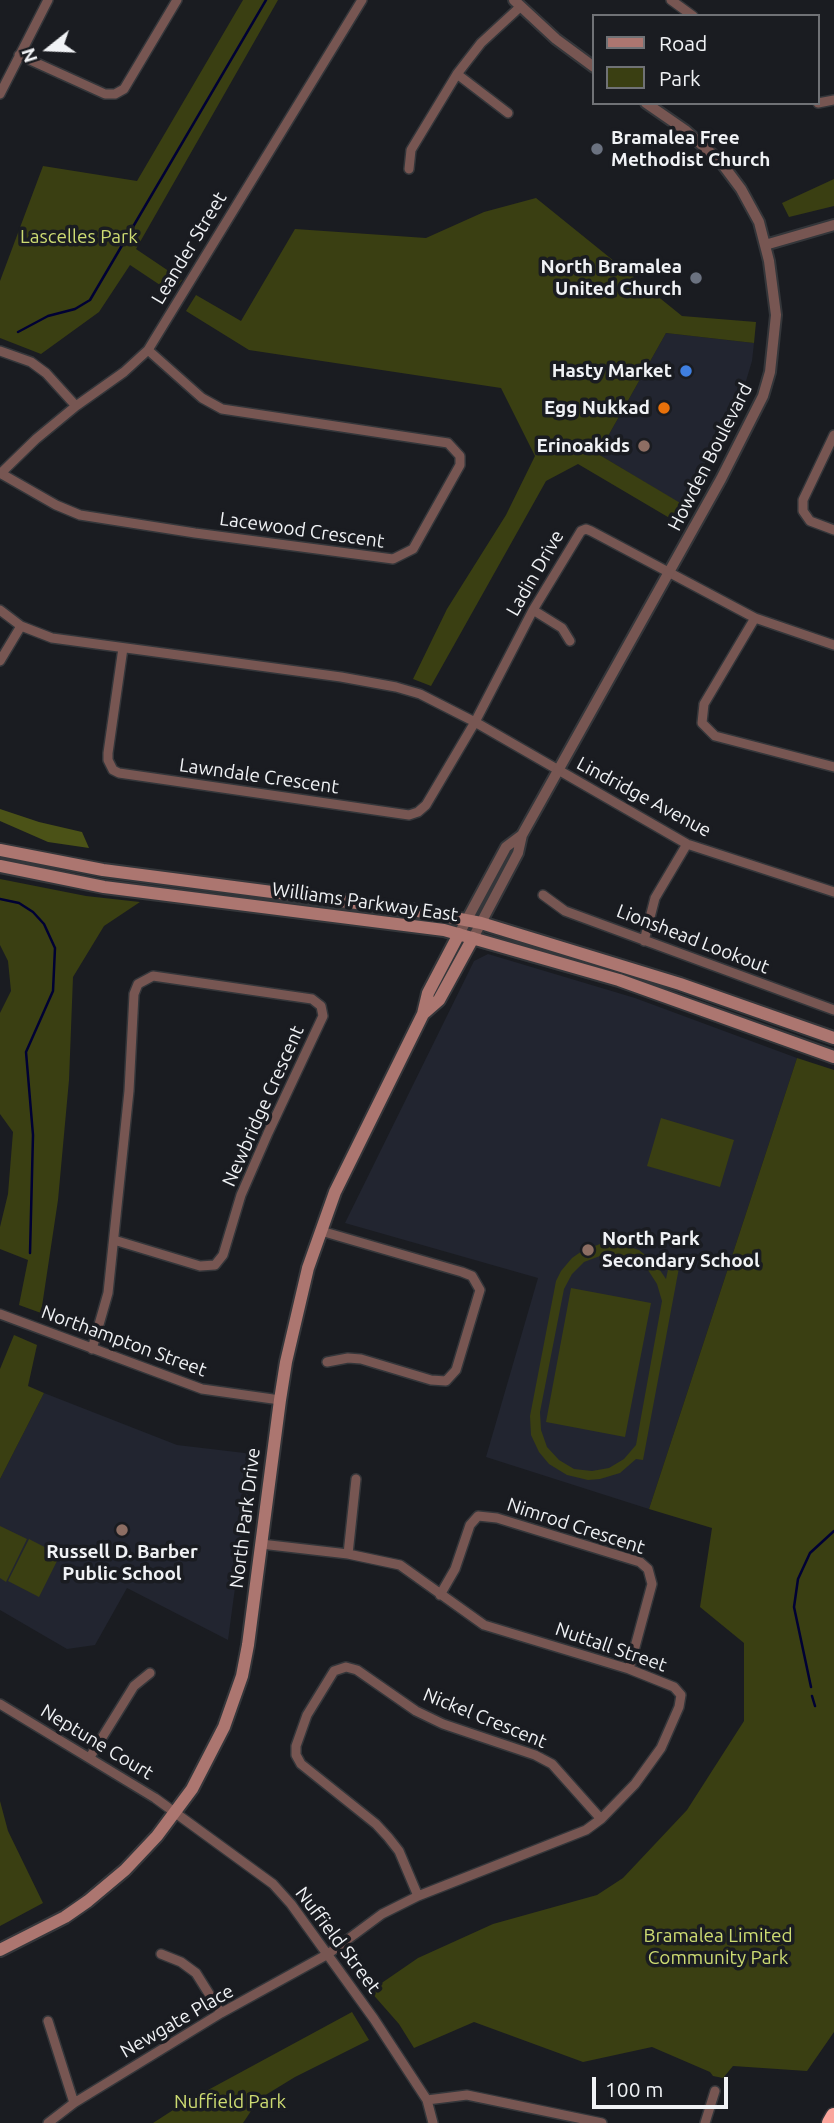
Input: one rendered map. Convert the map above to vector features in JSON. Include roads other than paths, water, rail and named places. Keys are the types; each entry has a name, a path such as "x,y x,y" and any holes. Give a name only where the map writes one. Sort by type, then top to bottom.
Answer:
{"highway":[{"path":"830,2123 834,2116"}],"main road":[{"name":"Williams Parkway East","path":"0,850 103,870 418,911 481,923 680,984 834,1038"},
{"name":"Williams Parkway East","path":"0,866 104,887 408,924 459,934 619,980 834,1057"},
{"name":"North Park Drive","path":"0,1950 65,1917 106,1887 142,1852 176,1812 212,1753 233,1704 248,1645 279,1401 308,1268 335,1192 423,1014 428,993 459,934"},
{"name":"North Park Drive","path":"423,1014 439,1000 473,938"}],"street":[{"path":"0,94 48,0"},
{"path":"19,55 105,94 115,94 124,89 177,0"},
{"name":"Leander Street","path":"0,473 36,439 124,372 148,350 362,0"},
{"path":"671,0 690,14"},
{"path":"409,169 411,150 457,74 517,4 555,39 592,66"},
{"path":"457,74 508,113"},
{"name":"Howden Boulevard","path":"473,938 518,853 522,835 721,479 763,396 770,372 776,316 765,245 752,207 720,161 685,130 649,105"},
{"path":"765,245 834,225"},
{"name":"Lacewood Crescent","path":"0,473 56,505 80,515 393,559 413,549 460,465 460,456 448,443 222,409 202,398 148,350"},
{"path":"0,351 46,373 76,406"},
{"path":"834,435 803,500 803,511 810,521 834,530"},
{"name":"Ladin Drive","path":"475,722 533,610 580,531 586,529 668,574"},
{"path":"668,574 755,618 834,645"},
{"path":"0,610 21,626 52,638 341,677 396,687 420,694 475,722 557,771"},
{"path":"533,610 562,628 570,641"},
{"path":"755,618 704,704 702,723 715,736 834,767"},
{"path":"0,661 21,626"},
{"name":"Lawndale Crescent","path":"123,648 108,753 113,770 119,773 409,815 426,805 475,722"},
{"name":"Lindridge Avenue","path":"557,771 687,844 834,892"},
{"name":"Howden Boulevard","path":"459,934 506,847 522,835"},
{"path":"644,941 655,898 687,844"},
{"name":"Lionshead Lookout","path":"543,895 565,911 834,1010"},
{"name":"Newbridge Crescent","path":"92,1349 108,1293 129,1091 134,994 138,984 153,976 312,999 321,1006 323,1016 268,1132 241,1195 223,1255 215,1265 201,1266 114,1240"},
{"path":"321,1231 462,1272 472,1276 480,1290 456,1370 446,1381 438,1382 361,1359 348,1358 327,1363"},
{"name":"Northampton Street","path":"0,1314 202,1389 279,1401"},
{"path":"348,1554 356,1479"},
{"name":"Nimrod Crescent","path":"440,1595 454,1569 470,1525 478,1516 497,1518 640,1562 648,1569 652,1584 629,1669"},
{"name":"Nuttall Street","path":"261,1544 348,1554 400,1565 484,1625 629,1669 674,1687 681,1695 680,1707 661,1748 635,1784 601,1819 586,1830 418,1896 382,1914 328,1954"},
{"name":"Nickel Crescent","path":"418,1896 398,1851 388,1837 376,1824 301,1765 296,1755 296,1746 307,1715 334,1671 346,1667 357,1670 416,1711 443,1724 535,1755 552,1764 601,1819"},
{"path":"90,1757 134,1686 150,1673"},
{"name":"Neptune Court","path":"0,1704 176,1812"},
{"name":"Nuffield Street","path":"176,1812 273,1884 291,1904 374,2019 427,2100 433,2123"},
{"path":"161,1954 181,1962 195,1973 221,2013"},
{"name":"Newgate Place","path":"48,2123 74,2103 221,2013 328,1954"},
{"path":"48,2021 74,2103"},
{"path":"705,2123 715,2091"},
{"path":"427,2100 467,2095 573,2120 602,2123"}],"waterway":[{"path":"18,332 48,316 75,309 90,300 266,0"},
{"path":"0,899 19,903 33,912 44,924 55,948 53,991 26,1052 33,1135 30,1253"},
{"path":"811,1687 794,1607 798,1579 810,1553 834,1531"},
{"path":"812,1696 815,1706"}],"place":[{"name":"Bramalea Free Methodist Church","path":"597,149"},
{"name":"North Bramalea United Church","path":"696,278"},
{"name":"Hasty Market","path":"686,371"},
{"name":"Egg Nukkad","path":"664,408"},
{"name":"Erinoakids","path":"644,446"},
{"name":"North Park Secondary School","path":"588,1250"},
{"name":"Russell D. Barber Public School","path":"122,1530"}],"park label":[{"name":"Lascelles Park","path":"79,237"},
{"name":"Bramalea Limited Community Park","path":"718,1947"},
{"name":"Nuffield Park","path":"230,2102"}]}
